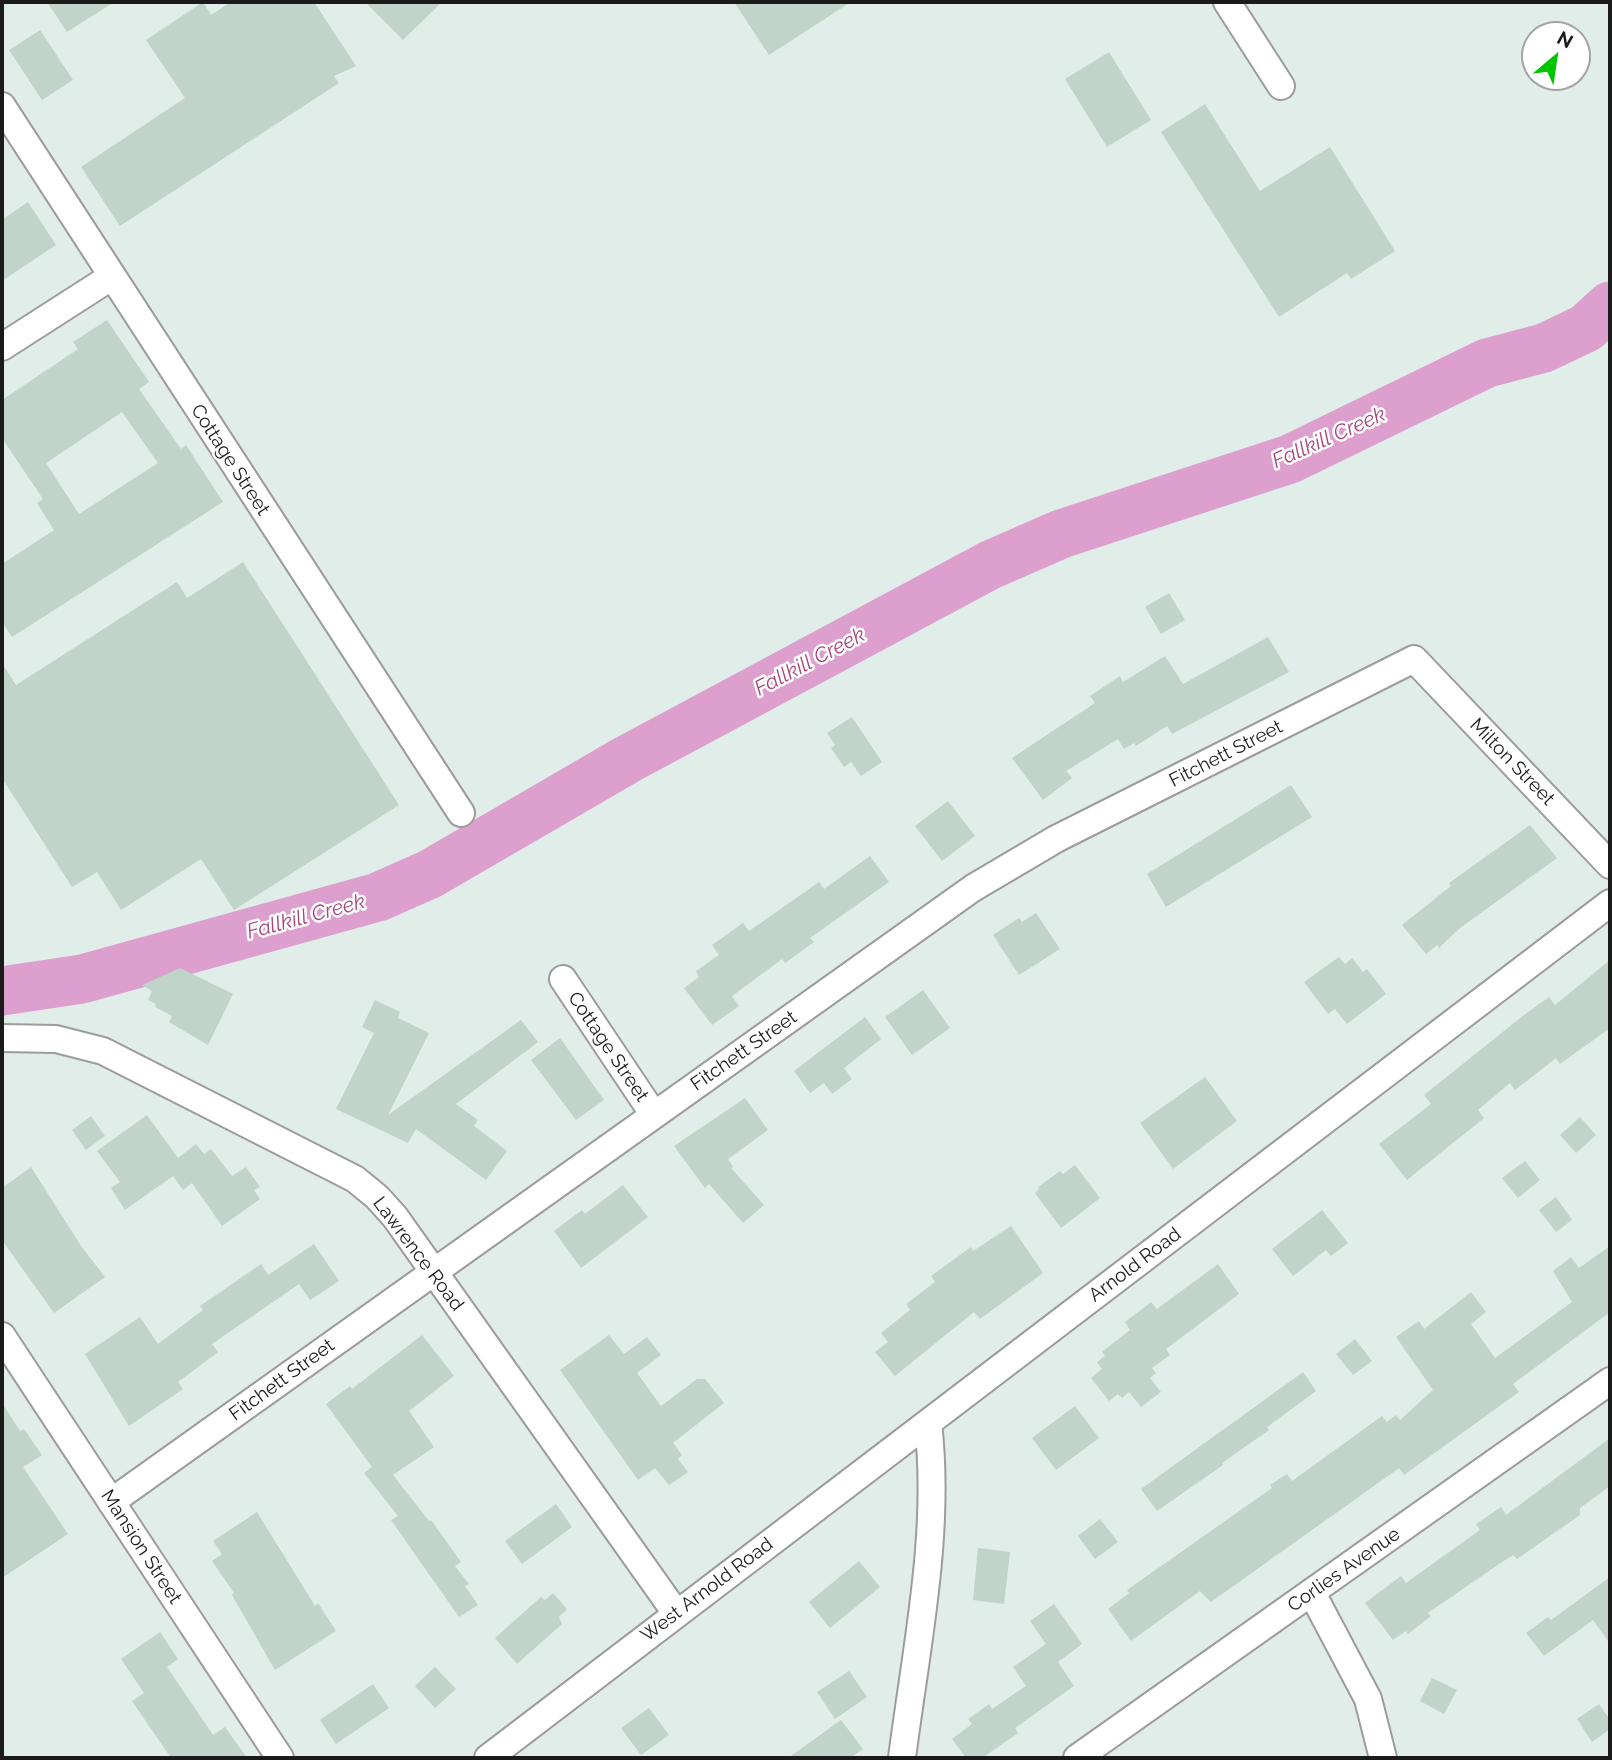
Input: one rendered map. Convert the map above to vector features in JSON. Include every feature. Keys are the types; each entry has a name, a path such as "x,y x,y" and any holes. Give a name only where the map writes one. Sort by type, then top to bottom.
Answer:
{"street":[{"path":"1227,2 1281,86"},
{"name":"Cottage Street","path":"2,106 461,813"},
{"path":"2,347 111,277"},
{"name":"Milton Street","path":"1414,659 1610,865"},
{"name":"Fitchett Street","path":"111,1502 433,1271 1011,864 1414,659"},
{"name":"Arnold Road","path":"928,1423 1610,903"},
{"name":"Cottage Street","path":"563,979 654,1115"},
{"name":"Lawrence Road","path":"2,1038 55,1039 103,1051 355,1180 377,1197 395,1217 676,1613"},
{"name":"Mansion Street","path":"2,1336 280,1758"},
{"name":"Corlies Avenue","path":"1077,1758 1610,1381"},
{"path":"902,1758 927,1560 934,1471 928,1423"},
{"name":"West Arnold Road","path":"488,1758 928,1423"},
{"path":"1312,1593 1368,1699 1383,1758"}],"building":[{"path":"47,2 114,2 67,32"},
{"path":"203,2 211,15 231,2 314,2 356,66 334,76 339,83 120,226 81,167 185,98 146,40"},
{"path":"365,2 442,2 403,40"},
{"path":"734,2 851,2 769,55"},
{"path":"40,30 73,80 42,100 9,50"},
{"path":"1109,52 1151,120 1107,147 1065,79"},
{"path":"1205,104 1260,191 1330,147 1395,251 1351,279 1347,273 1279,317 1161,132"},
{"path":"28,202 56,245 2,281 2,220"},
{"path":"107,320 149,382 139,389 181,449 186,445 223,502 12,637 2,622 2,564 54,530 37,503 43,499 2,438 2,400 78,349 73,342","holes":["122,412 158,463 79,514 46,463"]},
{"path":"243,562 399,805 234,910 201,859 121,910 97,872 72,887 2,778 2,663 16,685 177,582 187,598"},
{"path":"1169,593 1185,620 1161,634 1145,607"},
{"path":"1268,637 1289,672 1172,734 1167,726 1136,746 1134,743 1124,749 1118,739 1066,771 1072,778 1043,800 1012,758 1095,703 1090,696 1120,676 1123,682 1165,656 1183,684"},
{"path":"852,717 882,762 861,776 851,762 844,767 831,748 835,745 827,733"},
{"path":"1291,785 1312,817 1166,907 1147,874"},
{"path":"948,801 975,836 942,861 915,826"},
{"path":"1530,825 1557,858 1460,928 1439,948 1437,945 1426,954 1402,925 1451,886 1449,883"},
{"path":"870,856 889,882 810,938 814,942 785,963 782,959 732,996 739,1006 712,1025 684,988 699,977 696,971 719,955 712,945 743,923 749,931 819,882 824,889"},
{"path":"1036,913 1060,949 1019,975 993,935 1019,918 1022,922"},
{"path":"1339,957 1345,964 1352,958 1363,972 1367,969 1386,994 1347,1024 1335,1009 1328,1014 1304,982"},
{"path":"1610,960 1610,1028 1560,1064 1556,1058 1515,1090 1510,1083 1478,1110 1484,1118 1407,1180 1379,1144 1431,1104 1424,1095 1524,1015 1549,997 1555,1005"},
{"path":"180,968 233,994 208,1045 169,1022 172,1016 148,1000 152,991 142,985"},
{"path":"923,990 950,1028 912,1055 885,1017"},
{"path":"375,1000 400,1012 398,1018 429,1033 388,1115 521,1020 538,1042 456,1104 478,1120 474,1126 507,1151 486,1180 416,1129 408,1143 336,1109 374,1033 362,1027"},
{"path":"865,1017 881,1039 844,1068 852,1079 832,1094 824,1083 810,1093 794,1071"},
{"path":"560,1038 604,1100 576,1120 531,1060"},
{"path":"1205,1077 1237,1121 1173,1169 1140,1123"},
{"path":"745,1098 768,1130 728,1159 733,1167 731,1168 764,1205 743,1223 709,1184 705,1188 674,1146"},
{"path":"147,1115 178,1158 196,1144 204,1154 211,1149 232,1176 246,1167 260,1187 254,1190 260,1199 222,1226 192,1183 183,1190 173,1176 125,1210 111,1188 120,1182 97,1151"},
{"path":"91,1116 105,1136 86,1150 72,1130"},
{"path":"1580,1117 1596,1135 1576,1153 1560,1135"},
{"path":"1525,1161 1540,1180 1518,1198 1502,1178"},
{"path":"1075,1165 1100,1198 1061,1228 1035,1193 1038,1187 1060,1171 1063,1174"},
{"path":"31,1167 81,1246 105,1277 54,1313 2,1240 2,1188"},
{"path":"623,1185 648,1217 581,1268 554,1231 582,1210 585,1214"},
{"path":"1556,1197 1572,1220 1556,1232 1539,1210"},
{"path":"1322,1210 1348,1243 1331,1256 1326,1250 1293,1276 1272,1249"},
{"path":"1011,1226 1043,1273 980,1319 974,1312 895,1376 875,1352 888,1342 881,1333 910,1310 906,1304 935,1282 931,1276 971,1247 973,1251"},
{"path":"314,1244 339,1281 310,1300 299,1284 212,1344 218,1352 178,1382 183,1389 129,1426 85,1354 140,1317 158,1344 203,1310 200,1306 261,1264 268,1275"},
{"path":"1610,1246 1610,1312 1513,1384 1519,1392 1404,1475 1399,1468 1211,1602 1200,1591 1131,1641 1108,1609 1129,1593 1127,1590 1272,1488 1270,1485 1287,1474 1292,1481 1382,1416 1387,1422 1396,1415 1400,1420 1433,1390 1396,1337 1419,1321 1424,1329 1471,1292 1486,1312 1471,1324 1495,1358 1572,1302 1553,1271 1571,1257 1579,1268"},
{"path":"1218,1264 1239,1294 1166,1349 1170,1355 1152,1368 1156,1373 1150,1378 1161,1392 1141,1407 1129,1392 1122,1398 1118,1394 1109,1401 1091,1378 1102,1369 1097,1362 1105,1356 1102,1352 1130,1330 1125,1322 1151,1302 1157,1309"},
{"path":"422,1335 454,1376 409,1411 434,1447 393,1475 429,1521 431,1520 461,1562 455,1566 469,1584 465,1586 478,1605 459,1617 391,1520 398,1516 364,1473 372,1467 326,1404 350,1386 352,1389"},
{"path":"609,1335 624,1354 647,1337 661,1355 637,1373 661,1406 697,1379 705,1379 724,1403 673,1443 682,1455 678,1459 688,1472 669,1485 655,1468 638,1480 560,1370"},
{"path":"1355,1339 1372,1361 1353,1375 1336,1354"},
{"path":"1303,1372 1316,1391 1267,1427 1269,1430 1222,1463 1223,1465 1157,1511 1141,1489"},
{"path":"2,1403 20,1431 24,1429 42,1455 23,1467 68,1534 2,1578"},
{"path":"1075,1406 1099,1438 1056,1470 1032,1438"},
{"path":"1610,1438 1610,1486 1580,1508 1580,1515 1517,1559 1513,1555 1499,1564 1428,1613 1431,1616 1408,1634 1406,1631 1393,1640 1365,1603 1401,1576 1406,1583 1480,1530 1476,1524 1501,1507 1506,1515"},
{"path":"556,1504 572,1527 522,1564 505,1541"},
{"path":"257,1512 315,1606 318,1603 336,1631 275,1670 232,1595 234,1593 212,1561 222,1554 213,1541"},
{"path":"1100,1519 1118,1542 1095,1559 1078,1536"},
{"path":"978,1548 1010,1552 1004,1604 973,1600"},
{"path":"859,1561 880,1587 830,1628 809,1602"},
{"path":"1610,1577 1610,1644 1593,1620 1544,1656 1526,1633 1548,1617 1551,1620"},
{"path":"553,1593 567,1609 559,1617 562,1624 517,1664 495,1638 541,1597 545,1600"},
{"path":"1054,1604 1082,1644 1058,1662 1074,1686 1015,1728 1018,1733 982,1758 966,1758 952,1739 972,1724 968,1719 989,1704 992,1709 1026,1686 1013,1667 1046,1644 1030,1621"},
{"path":"160,1632 178,1659 167,1667 213,1735 225,1727 247,1758 171,1758 132,1701 144,1693 121,1659"},
{"path":"435,1667 456,1689 435,1708 415,1686"},
{"path":"849,1671 867,1697 835,1719 817,1692"},
{"path":"1432,1678 1457,1690 1444,1714 1420,1701"},
{"path":"373,1684 389,1708 336,1744 320,1720"},
{"path":"1599,1704 1610,1720 1610,1729 1592,1742 1577,1719"},
{"path":"649,1708 669,1735 641,1755 621,1728"},
{"path":"841,1720 863,1749 850,1758 788,1758"}],"waterway":[{"name":"Fallkill Creek","path":"2,991 82,979 378,897 430,874 628,759 990,565 1061,534 1290,459 1487,363 1544,348 1586,328 1610,306"}]}
